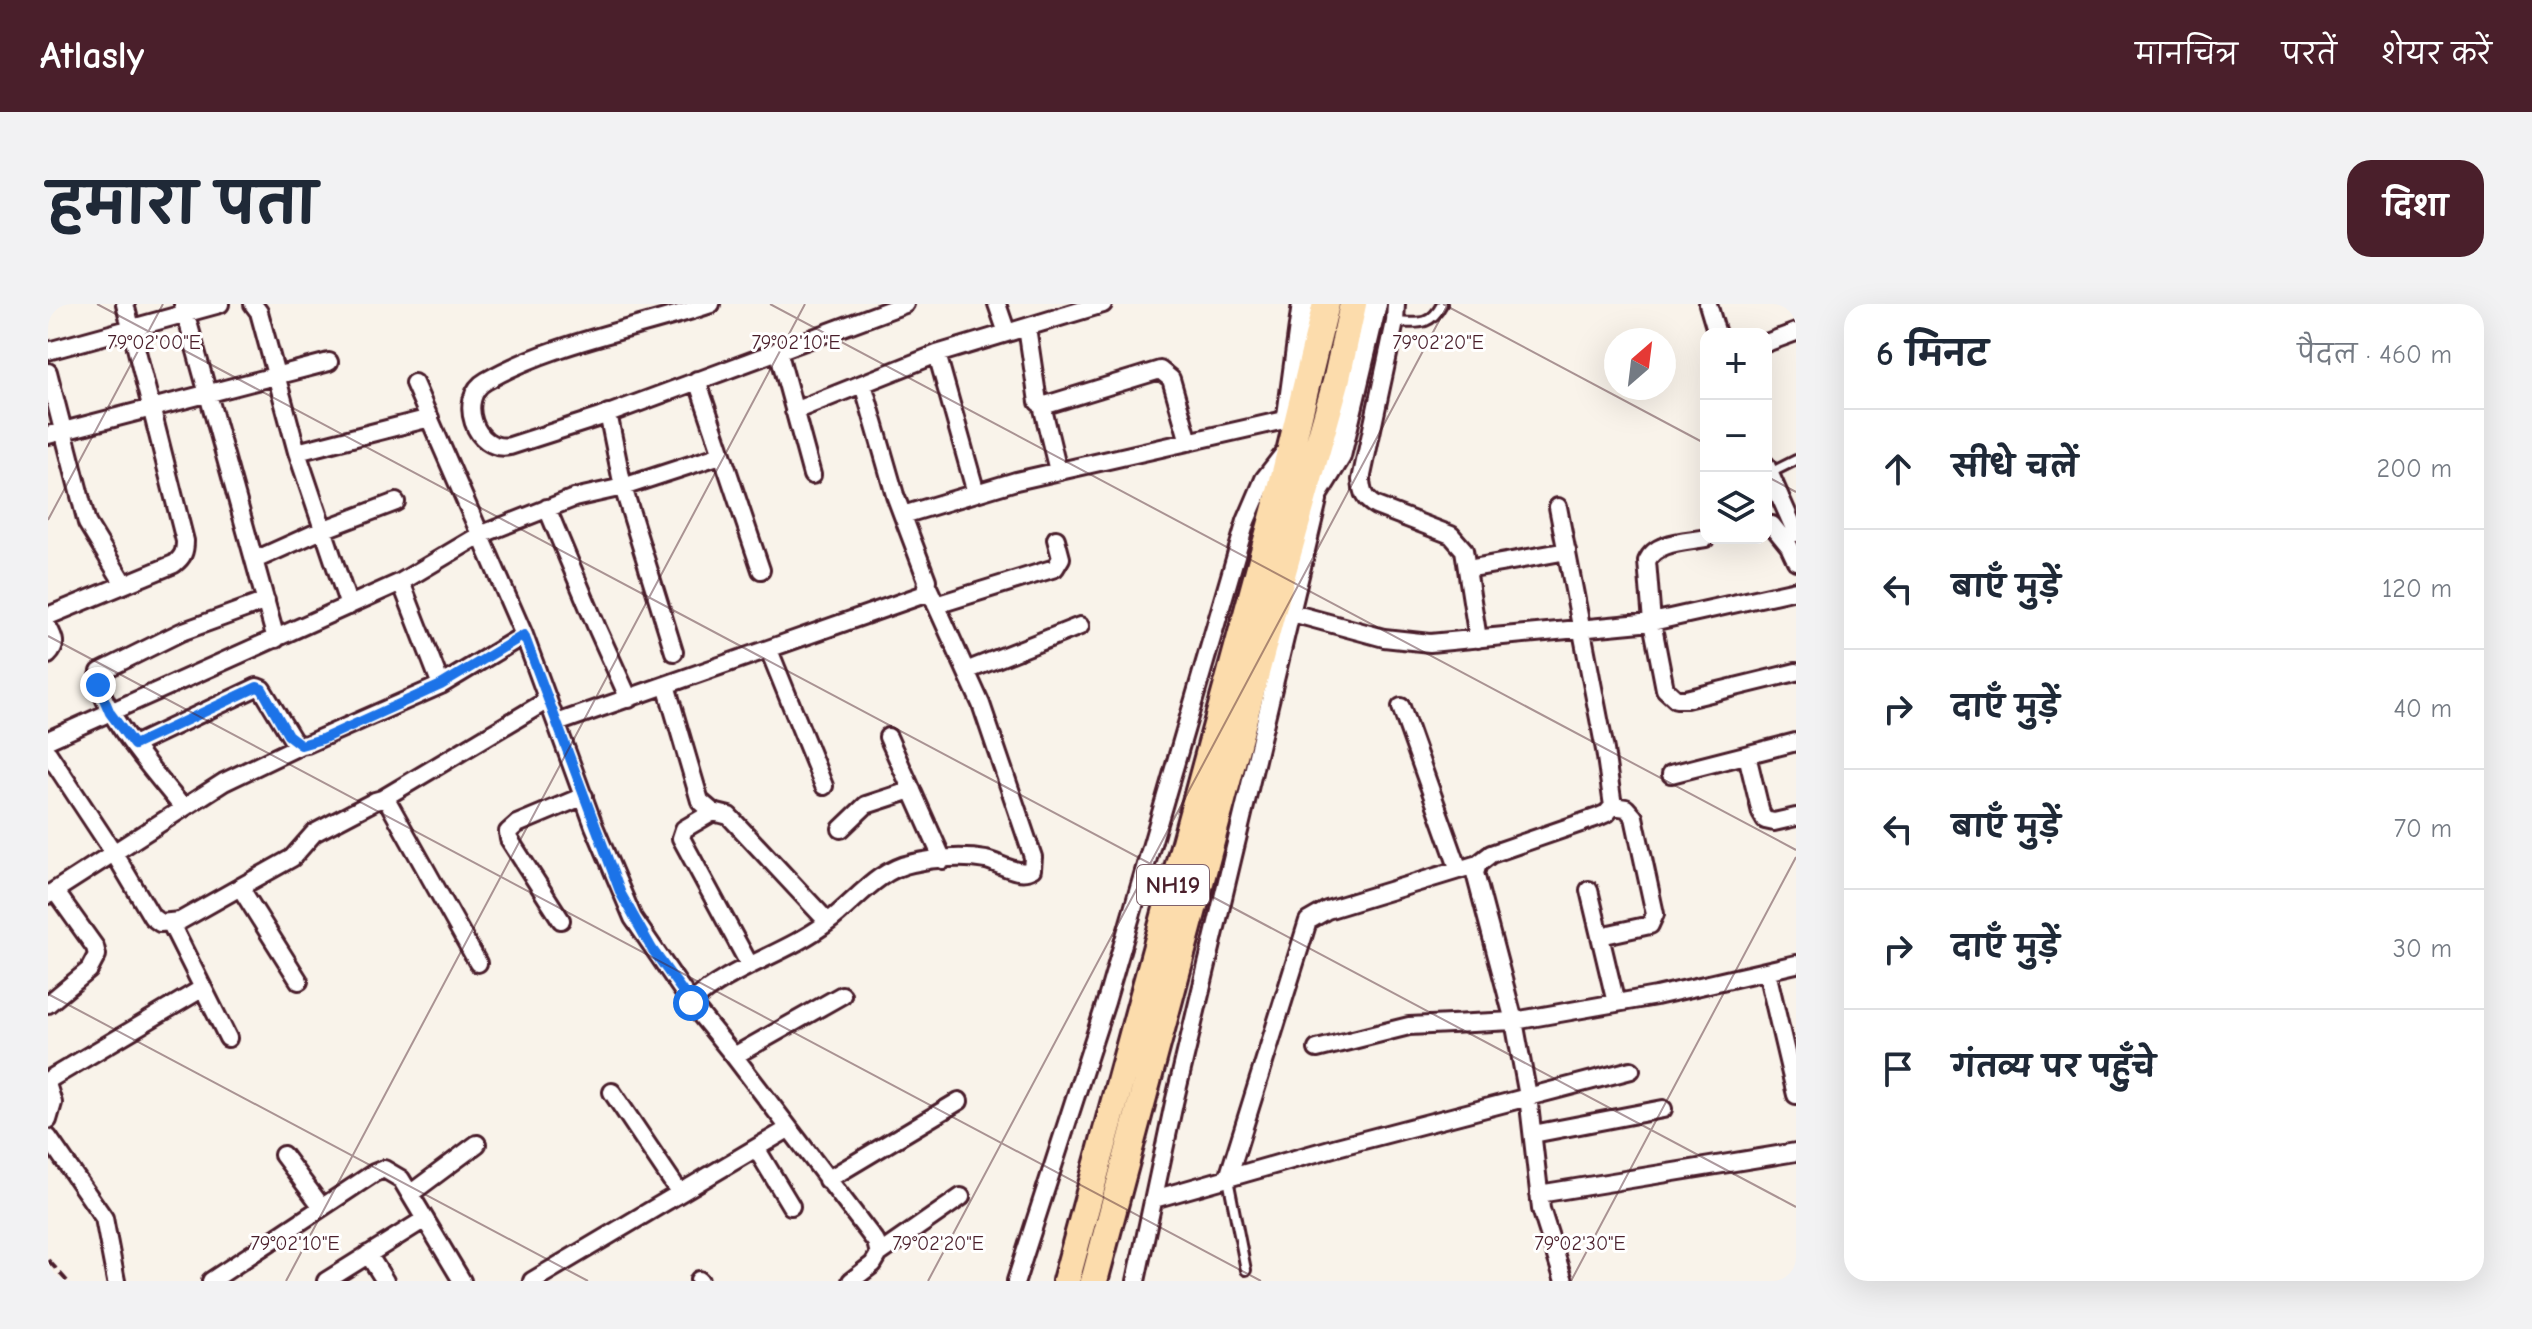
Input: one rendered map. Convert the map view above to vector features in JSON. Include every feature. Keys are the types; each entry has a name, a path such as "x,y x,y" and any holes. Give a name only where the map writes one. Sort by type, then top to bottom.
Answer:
{"highway":[{"name":"NH19","path":"1066,1281 1281,489 1326,304"},
{"name":"NH19","path":"1094,1281 1336,382 1353,304"}],"main road":[{"path":"1281,489 1304,304"},
{"path":"1296,524 1339,456 1375,304"}],"street":[{"path":"48,616 174,564 182,558 185,550 125,304"},
{"path":"48,351 131,329 184,309 220,304"},
{"path":"253,304 259,312 297,452 349,606"},
{"path":"711,304 557,350 488,380 474,390 471,397 479,437 489,445 500,448 608,413 905,304"},
{"path":"997,304 1007,333"},
{"path":"794,411 937,354 1027,327 1067,309 1103,304"},
{"path":"1396,304 1395,322 1361,480 1362,492 1366,500 1376,506 1451,535 1464,550 1478,639"},
{"path":"1708,304 1715,328"},
{"path":"184,309 276,639"},
{"path":"1027,327 1035,397 1042,405 1058,471"},
{"path":"1772,341 1796,332"},
{"path":"778,350 812,475"},
{"path":"937,354 976,493"},
{"path":"55,433 329,362"},
{"path":"1042,405 1160,370 1171,379 1189,442"},
{"path":"48,372 55,433 87,523 124,584"},
{"path":"697,380 761,570"},
{"path":"414,383 524,635 633,918 691,1003 876,1242 879,1254"},
{"path":"691,1003 709,986 828,922 882,875 909,864 943,860 986,860 1027,873 1034,863 999,750 928,587 863,384"},
{"path":"608,413 623,487 674,652"},
{"path":"297,452 430,418"},
{"path":"903,515 1058,471 1289,419"},
{"path":"1016,1281 1106,1002 1246,521 1264,479 1285,450"},
{"path":"48,740 401,582 480,535 547,508 721,455"},
{"path":"1769,472 1781,525 1796,561"},
{"path":"1136,1281 1174,1103 1321,487"},
{"path":"255,560 396,502"},
{"path":"1558,507 1583,628 1613,806"},
{"path":"547,508 629,699"},
{"path":"936,605 1055,568 1061,558 1056,539"},
{"path":"1700,539 1663,546 1650,555 1647,568 1652,622 1665,689 1676,699 1755,684 1796,672"},
{"path":"1467,569 1567,551"},
{"path":"401,582 441,685"},
{"path":"557,723 920,597 928,587"},
{"path":"1292,613 1398,641 1430,643 1652,622 1796,590"},
{"path":"183,808 110,713 98,685 100,672 181,632 266,601"},
{"path":"966,671 1080,626"},
{"path":"48,627 55,647 48,655"},
{"path":"48,1004 89,970 97,955 95,947 52,893 241,772 441,685 524,635"},
{"path":"769,650 824,786"},
{"path":"666,685 700,801 713,812"},
{"path":"134,745 257,687 262,689 288,735 301,745"},
{"path":"48,753 152,917 160,923 171,924 292,858 319,829 382,799 548,700"},
{"path":"1401,707 1459,870"},
{"path":"888,737 943,860"},
{"path":"1671,774 1796,742"},
{"path":"1747,755 1765,820 1774,822 1796,817"},
{"path":"841,829 866,805 912,790"},
{"path":"561,920 509,839 508,832 517,824 584,796"},
{"path":"382,799 393,808 478,963"},
{"path":"1228,1178 1308,921 1327,910 1478,864 1491,854 1598,817 1613,806"},
{"path":"1600,936 1650,925 1655,914 1634,817 1626,808 1613,806"},
{"path":"749,964 681,838 684,829 713,812 721,812 735,821 828,922"},
{"path":"1478,864 1475,873 1514,1021 1528,1096 1539,1194 1550,1241 1564,1281"},
{"path":"240,887 299,981"},
{"path":"1589,890 1616,1003"},
{"path":"171,924 228,1038"},
{"path":"1317,1049 1409,1026 1514,1021 1616,1003 1796,964"},
{"path":"1767,972 1796,1095"},
{"path":"48,1080 203,988"},
{"path":"734,1056 842,995"},
{"path":"1154,1199 1631,1070"},
{"path":"48,1087 53,1103 48,1120"},
{"path":"612,1092 680,1193"},
{"path":"827,1180 959,1101"},
{"path":"1533,1134 1663,1109"},
{"path":"532,1281 788,1129"},
{"path":"48,1137 104,1218 116,1281"},
{"path":"410,1194 477,1144"},
{"path":"756,1148 791,1206"},
{"path":"1539,1194 1796,1152"},
{"path":"283,1155 322,1207"},
{"path":"211,1281 384,1169 401,1179 462,1281"},
{"path":"851,1281 873,1264 879,1254 961,1197"},
{"path":"326,1281 425,1219"},
{"path":"368,1254 385,1281"}],"lane":[{"path":"1395,322 1424,323 1436,316 1442,304"},
{"path":"1772,468 1796,460"},
{"path":"1228,1178 1246,1270"}],"railway":[{"path":"48,1260 67,1281"}],"route":[{"path":"98,685 110,713 134,745 257,687 262,689 288,735 301,745 322,739 441,685 524,635 621,894 652,949 691,1003"}]}
